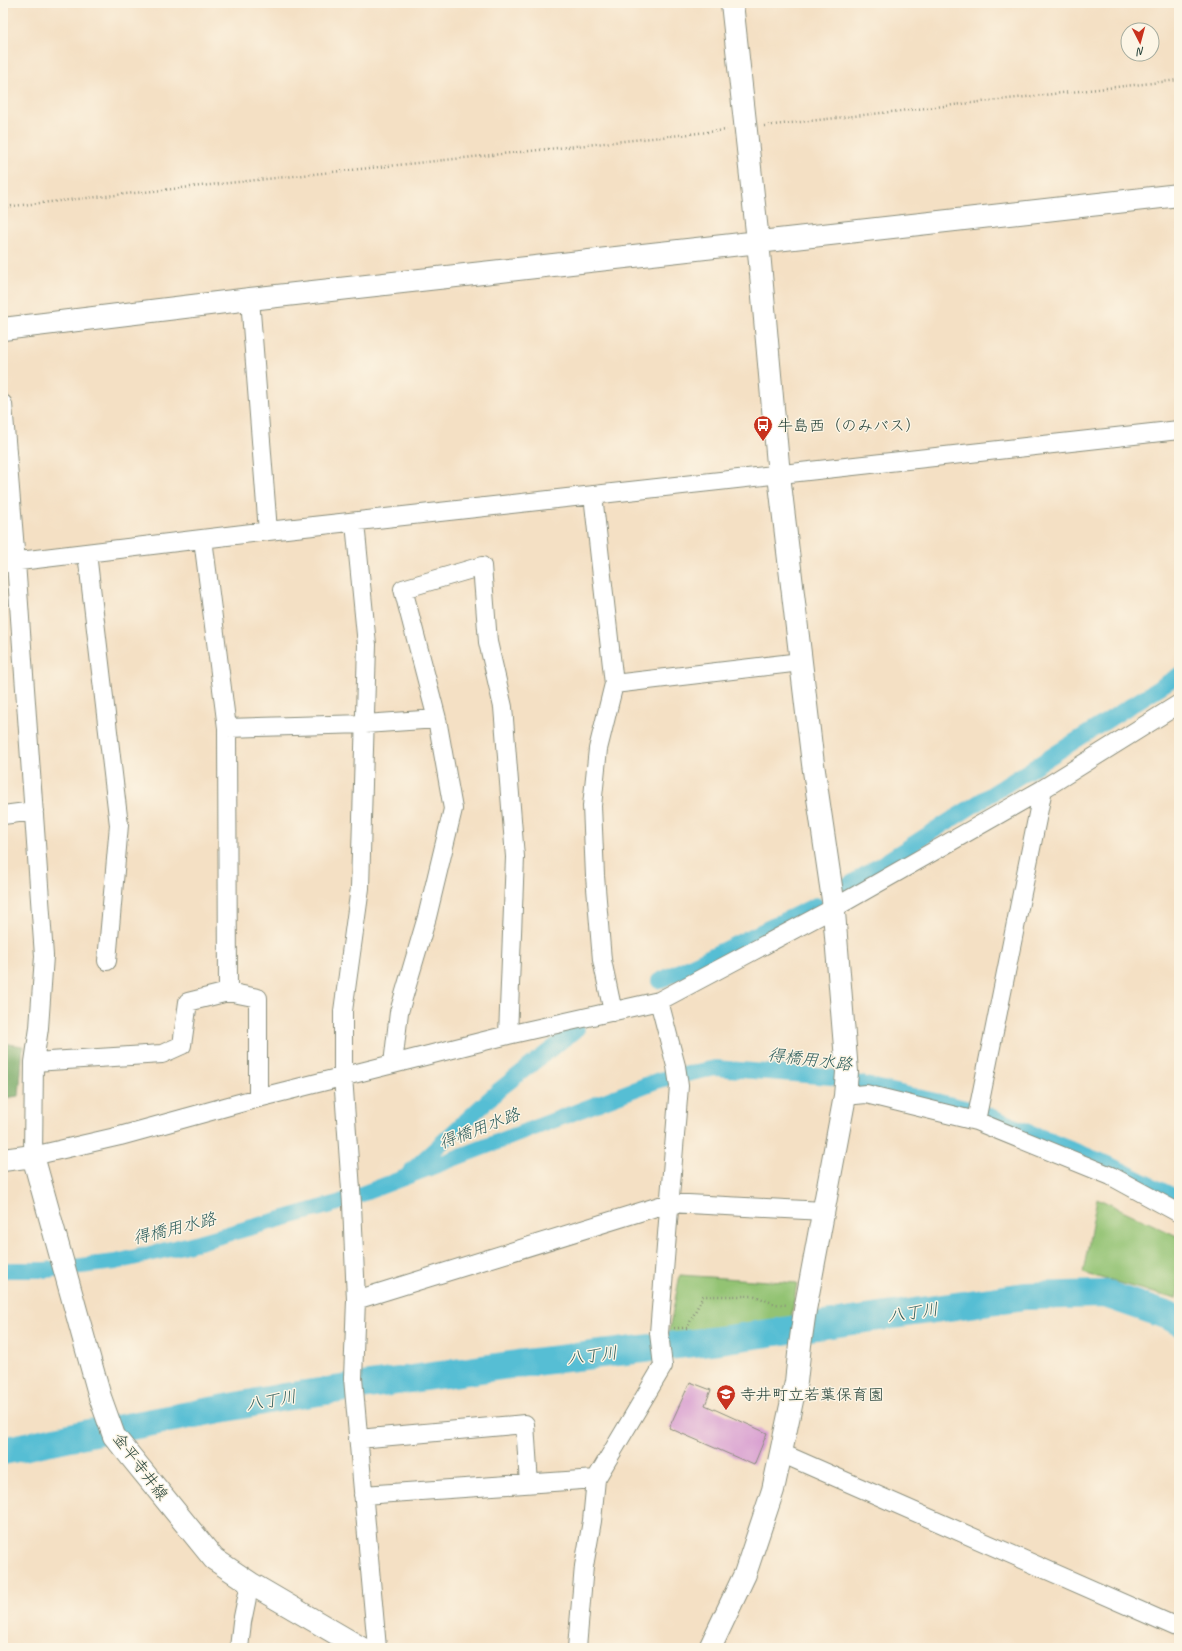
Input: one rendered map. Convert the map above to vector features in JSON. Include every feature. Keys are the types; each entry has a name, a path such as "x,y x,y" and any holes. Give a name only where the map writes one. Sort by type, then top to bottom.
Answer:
{"street":[{"path":"710,1648 745,1574 773,1490 796,1382 806,1308 846,1086 833,897 813,764 779,475 758,241 732,3"},
{"path":"3,329 250,299 758,241 1179,195"},
{"path":"250,299 268,531"},
{"path":"3,404 9,562 34,811 44,956 39,1028 34,1062 33,1156"},
{"path":"9,562 203,540 268,531 355,523 1179,430"},
{"path":"593,495 614,684 598,749 592,806 595,876 602,960 613,1012"},
{"path":"355,523 368,645 360,888 344,1011 343,1076 351,1186 356,1300 353,1378 377,1648"},
{"path":"203,540 227,728 228,992"},
{"path":"87,553 119,825 107,961"},
{"path":"393,1064 399,1012 427,917 453,809 437,719 403,589 482,566 488,642 503,707 515,857 508,1034"},
{"path":"614,684 801,662"},
{"path":"3,1160 33,1156 120,1136 258,1098 508,1034 659,1001 833,897 1043,789 1179,704"},
{"path":"227,728 365,724 437,719"},
{"path":"976,1121 1043,789"},
{"path":"3,815 34,811"},
{"path":"34,1062 162,1054 182,1045 188,1002 228,992 258,998 258,1098"},
{"path":"577,1648 584,1566 592,1521 596,1479 663,1366 660,1331 679,1086 676,1066 659,1001"},
{"path":"846,1086 866,1094 976,1121 1111,1176 1179,1213"},
{"name":"金平寺井線","path":"33,1156 100,1397 114,1436 214,1559 250,1583 361,1648"},
{"path":"356,1300 669,1203 824,1211"},
{"path":"358,1439 525,1424 529,1484"},
{"path":"781,1453 1179,1628"},
{"path":"363,1495 596,1479"},
{"path":"239,1648 242,1622 250,1583"}],"path":[{"path":"3,207 746,128 1179,80"},
{"path":"660,1331 687,1328 703,1296 755,1296 775,1304 806,1308"}],"green space":[{"path":"3,1043 23,1046 19,1096 3,1098"},
{"path":"1097,1198 1179,1237 1179,1287 1176,1299 1083,1273"},
{"path":"680,1275 797,1283 791,1320 668,1335"}],"building":[{"path":"690,1382 711,1390 705,1405 767,1433 754,1465 669,1428"}],"waterway":[{"path":"842,889 1179,675"},
{"path":"659,981 816,905"},
{"path":"410,1172 500,1089 577,1029"},
{"name":"得橋用水路","path":"3,1270 46,1270 116,1262 199,1242 338,1203 659,1080 715,1068 831,1077 970,1109"},
{"name":"得橋用水路","path":"985,1114 1117,1168 1179,1199"},
{"name":"八丁川","path":"3,1451 99,1431 284,1397 517,1364 727,1339 1025,1296 1105,1294 1169,1316 1179,1322"}],"place":[{"name":"牛島西（のみバス）","path":"763,442"},
{"name":"寺井町立若葉保育園","path":"726,1411"}]}
